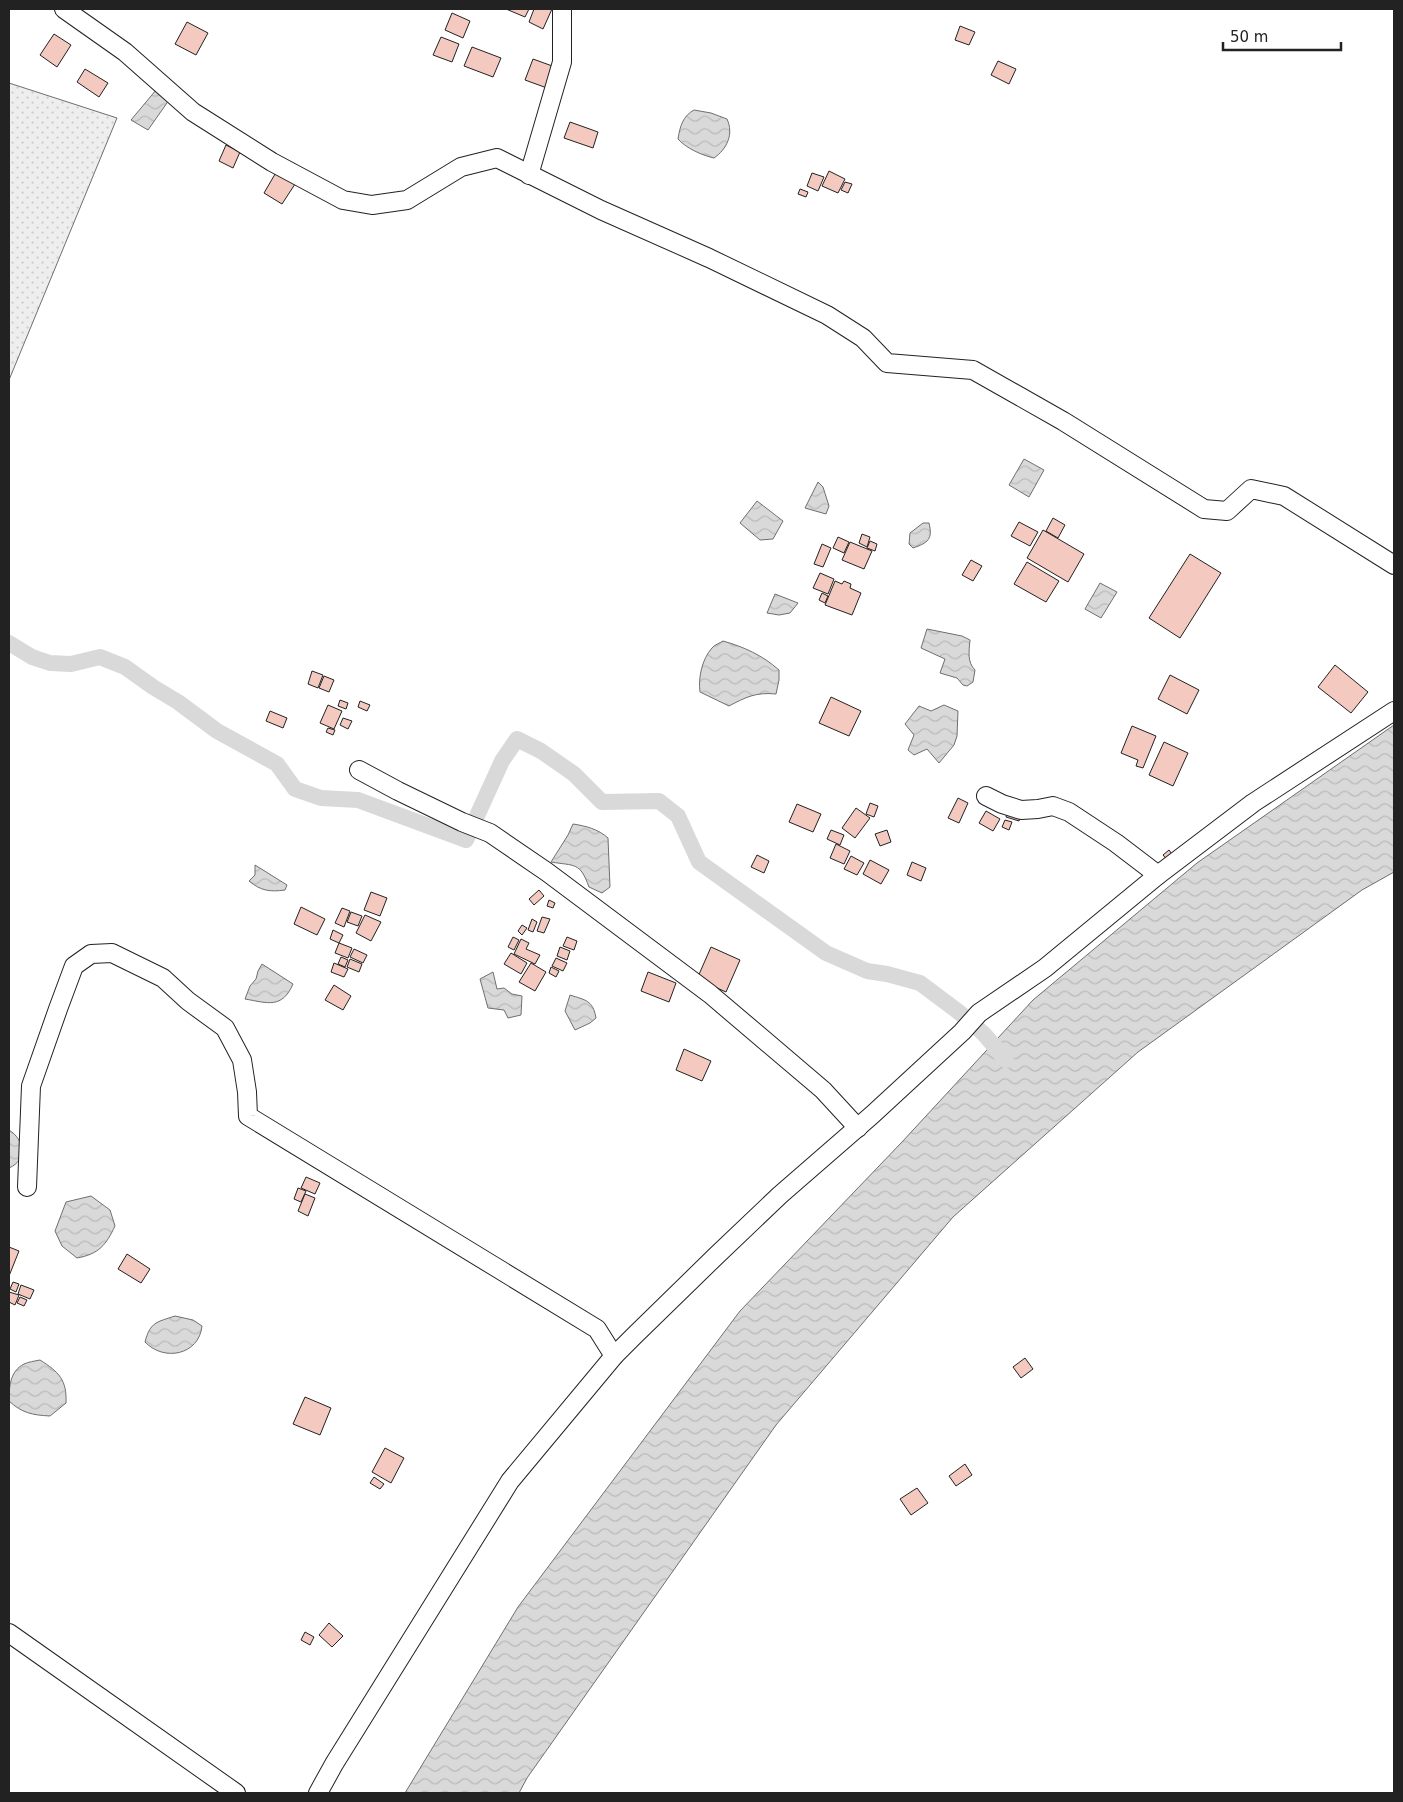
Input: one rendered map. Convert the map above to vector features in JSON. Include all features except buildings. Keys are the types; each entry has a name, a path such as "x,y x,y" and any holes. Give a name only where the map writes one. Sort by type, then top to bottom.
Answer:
{"street":[{"path":"64,9 125,52 193,112 272,162 343,200 372,204 408,200 461,167 497,158 529,175 827,315 863,338 887,363 973,370 1063,421 1204,509 1227,511 1251,489 1284,496 1394,566"},
{"path":"529,175 562,62 562,9"},
{"path":"318,1793 334,1764 510,1481 614,1356 731,1241 780,1195 858,1128 962,1032 979,1013 1045,968 1158,874 1253,803 1394,711"},
{"path":"359,770 462,822 490,833 547,872 710,994 823,1090 858,1128"},
{"path":"986,796 1021,810 1053,806 1069,812 1158,874"},
{"path":"27,1187 31,1086 58,1009 74,966 91,954 112,953 163,978 188,1001 225,1028 242,1060 248,1116 596,1329 614,1356"},
{"path":"9,1633 236,1793"}],"shaded area":[{"path":"9,83 117,118 9,380"}],"water":[{"path":"156,90 169,100 148,130 131,120"},
{"path":"694,110 711,113 727,119 730,130 728,141 726,146 714,158 694,151 678,139 683,122 687,115"},
{"path":"1024,459 1044,470 1029,497 1009,485"},
{"path":"818,482 823,487 829,506 826,514 805,508"},
{"path":"757,501 783,521 773,539 760,540 740,523"},
{"path":"923,523 929,523 930,537 926,542 913,548 909,544 910,533"},
{"path":"1100,583 1117,592 1101,618 1085,609"},
{"path":"775,594 798,603 790,613 779,615 767,613"},
{"path":"927,629 962,636 970,640 970,660 975,670 973,682 967,686 963,685 957,678 940,673 945,659 921,648"},
{"path":"723,641 752,652 779,670 776,694 751,696 729,706 700,692 700,675 703,663 713,647"},
{"path":"944,705 958,711 957,736 954,745 939,763 927,749 914,755 908,750 914,735 905,724 919,706 931,711"},
{"path":"1394,725 1394,872 1362,890 1138,1052 953,1217 776,1425 527,1778 519,1793 405,1793 518,1607 740,1311 902,1142 1033,1000 1197,863"},
{"path":"573,824 592,828 608,838 610,887 602,893 589,887 583,873 576,867 551,862"},
{"path":"255,865 287,885 285,890 266,890 249,881 255,875"},
{"path":"262,964 293,984 289,992 279,1001 267,1003 245,999"},
{"path":"493,972 497,989 504,988 512,994 522,996 521,1015 508,1018 504,1010 488,1008 480,979"},
{"path":"570,995 588,1002 595,1012 596,1018 575,1030 565,1011"},
{"path":"9,1130 18,1139 22,1149 19,1160 9,1168"},
{"path":"91,1196 110,1210 115,1226 101,1248 91,1254 77,1258 62,1246 55,1231 66,1202"},
{"path":"175,1316 193,1320 202,1326 194,1344 188,1349 171,1353 162,1352 145,1342 149,1330 155,1324"},
{"path":"40,1360 61,1377 65,1388 66,1403 50,1416 28,1413 9,1401 10,1385 13,1375 19,1367"}],"waterway":[{"path":"9,643 32,657 50,663 71,664 100,657 125,667 178,702 217,731 277,764 295,789 321,798 358,800 466,840 502,761 517,739 541,751 574,774 602,802 659,801 678,816 699,862 826,953 867,971 920,983 984,1034 1006,1060"}]}
